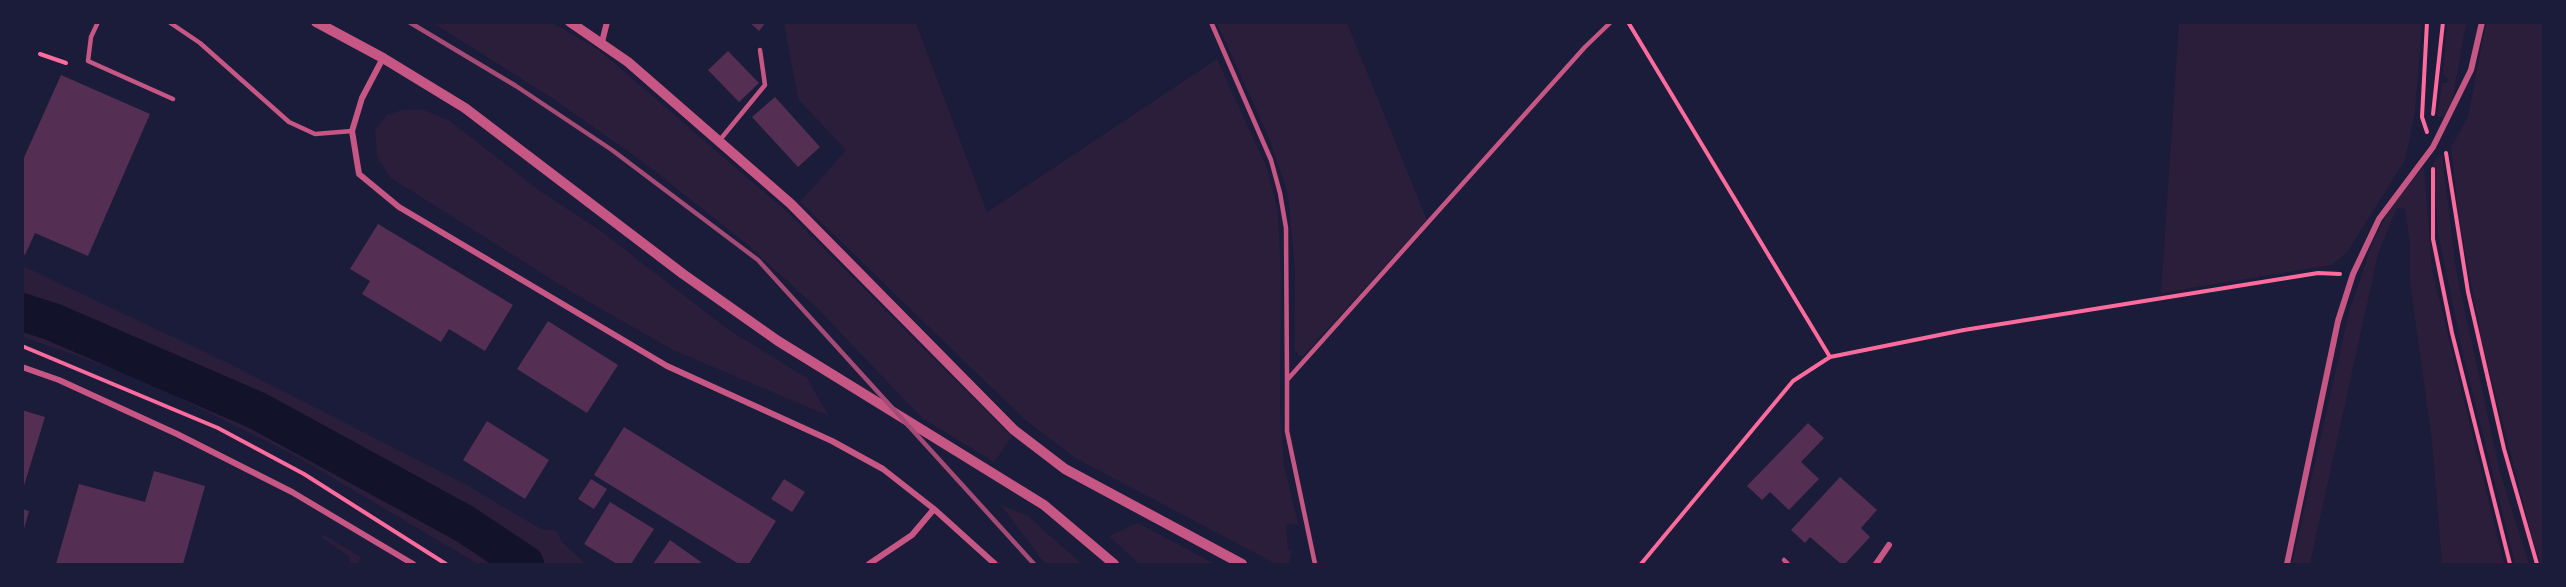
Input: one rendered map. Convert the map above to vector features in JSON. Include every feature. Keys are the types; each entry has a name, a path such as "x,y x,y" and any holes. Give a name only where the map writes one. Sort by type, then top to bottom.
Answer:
{"street":[{"path":"316,22 383,58 465,108 683,274 778,341 1044,505 1114,564"},
{"path":"570,22 602,42 791,204 1014,430 1065,469 1242,564"},
{"path":"602,42 607,22"},
{"path":"2287,564 2338,321 2353,274 2379,219 2433,147 2471,70 2482,22"},
{"path":"383,58 362,98 352,131 359,174 399,207 667,366 832,441 883,469 934,509 995,564"},
{"path":"22,367 59,380 271,481 413,564"},
{"path":"868,564 912,535 934,509"},
{"path":"1876,564 1888,545"}],"lane":[{"path":"98,22 91,37 88,61 173,99"},
{"path":"169,22 200,43 289,122 315,134 352,131"},
{"path":"1211,22 1271,160 1280,193 1286,228 1287,432 1315,564"},
{"path":"1287,380 1586,46 1611,22"},
{"path":"719,141 765,85 760,50"}],"path":[{"path":"1628,22 1830,357"},
{"path":"2427,22 2422,117 2433,147"},
{"path":"2433,117 2443,22"},
{"path":"40,54 66,63"},
{"path":"2433,127 2433,239 2452,333 2510,564"},
{"path":"2433,147 2446,151 2468,292 2504,449 2537,564"},
{"path":"1641,564 1793,381 1830,357 1964,330 2306,275 2353,274"},
{"path":"22,346 218,428 304,474 446,564"}],"shaded area":[{"path":"433,23 553,23 599,50 786,211 1012,437 994,462 922,418 816,307 742,240 643,162 552,98"},
{"path":"784,23 916,23 987,212 1217,59 1267,168 1278,212 1281,276 1280,408 1284,464 1298,524 1286,525 1288,550 1292,549 1289,564 1276,564 1077,459 1024,419 800,202 846,150 798,99"},
{"path":"1217,23 1347,23 1427,220 1302,357 1295,351 1295,270 1288,194 1268,136"},
{"path":"2179,23 2422,23 2415,112 2405,160 2348,251 2332,265 2161,293"},
{"path":"2447,23 2466,23 2452,103 2443,117 2437,117 2442,83 2447,83 2448,78 2443,75"},
{"path":"2486,23 2543,23 2543,564 2541,564 2532,537 2482,342 2459,219 2451,147 2468,117"},
{"path":"402,110 424,110 450,121 540,191 602,232 729,330 807,378 829,416 673,350 570,291 391,178 377,157 375,130 387,115"},
{"path":"2442,155 2456,269 2500,472 2529,564 2515,564 2461,345 2438,233 2433,162"},
{"path":"2424,167 2432,270 2504,564 2442,564 2432,441 2410,283 2410,245 2405,209 2397,208 2378,254 2310,564 2292,564 2349,312 2373,241 2394,201"},
{"path":"23,266 228,363 465,484 541,529 556,530 562,542 586,564 478,564 292,454 139,378 23,337"},
{"path":"1001,505 1028,516 1082,564 1045,564"},
{"path":"1138,523 1215,564 1139,564 1109,536"},
{"path":"324,535 361,557 358,564 349,564 350,557 321,537"}],"building":[{"path":"749,22 766,22 759,31"},
{"path":"728,51 759,83 739,102 708,70"},
{"path":"61,75 150,114 88,256 35,233 25,255 22,254 22,162"},
{"path":"775,97 820,147 798,167 752,117"},
{"path":"378,224 513,305 485,351 449,329 441,342 362,294 370,281 350,269"},
{"path":"548,321 618,365 587,413 517,369"},
{"path":"22,410 45,417 23,489 22,489"},
{"path":"487,421 549,460 525,499 463,460"},
{"path":"1808,423 1824,438 1801,462 1819,479 1789,510 1770,492 1762,500 1747,486"},
{"path":"624,427 776,521 749,564 739,564 594,475"},
{"path":"154,471 205,486 183,564 56,564 79,484 145,502"},
{"path":"1840,477 1877,510 1861,528 1870,537 1845,564 1841,564 1810,537 1805,543 1791,530"},
{"path":"591,479 607,489 594,509 578,499"},
{"path":"784,479 805,492 792,512 771,499"},
{"path":"610,502 654,529 631,564 617,564 584,544"},
{"path":"22,509 29,511 23,532 22,532"},
{"path":"670,540 701,562 699,564 653,564"}],"waterway":[{"path":"22,312 53,322 258,411 465,524 525,564"}],"railway":[{"path":"409,22 516,86 612,150 758,260 1034,564"}]}
